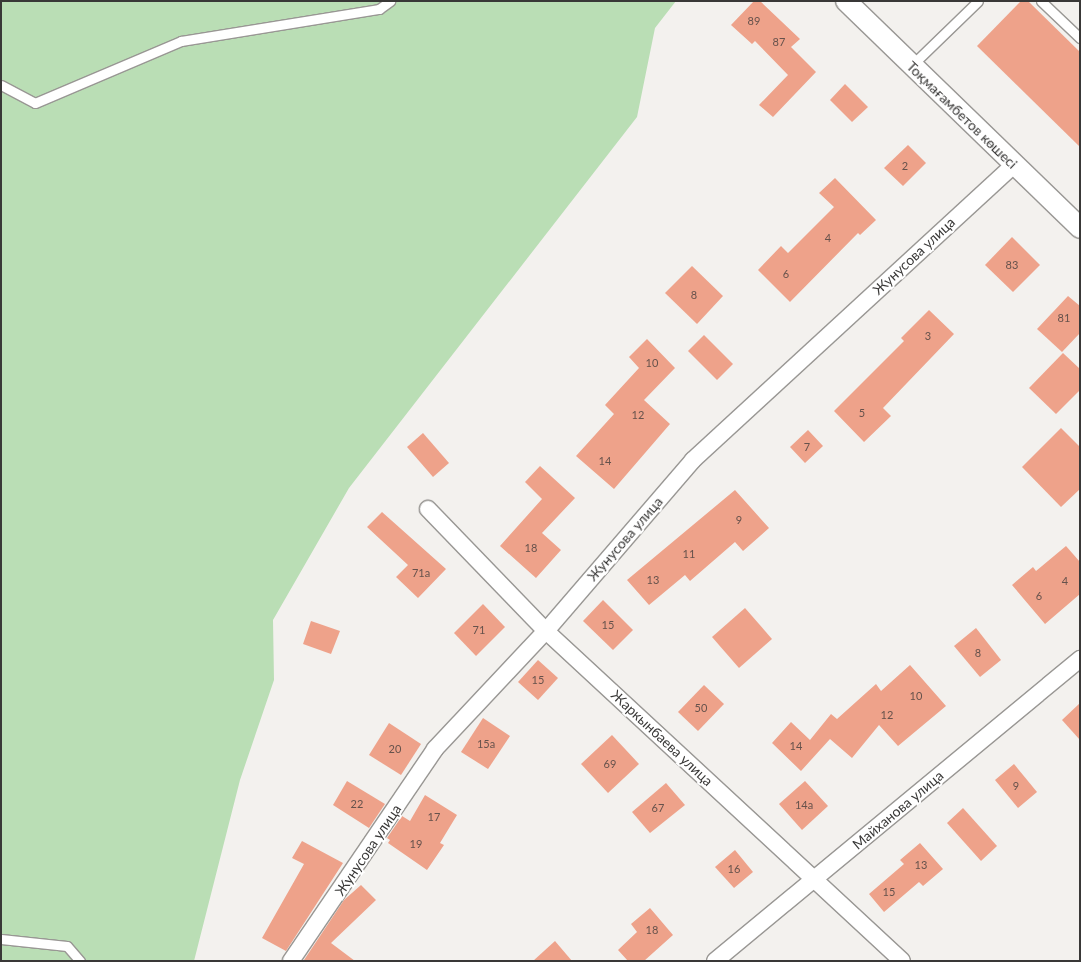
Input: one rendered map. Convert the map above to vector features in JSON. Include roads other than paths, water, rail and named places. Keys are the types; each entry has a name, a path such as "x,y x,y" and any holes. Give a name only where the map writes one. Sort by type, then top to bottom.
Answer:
{"street":[{"name":"Тоқмағамбетов көшесі","path":"846,1 1080,228"},
{"name":"Жунусова улица","path":"291,961 436,750 546,631 693,460 1014,165"},
{"name":"Жаркынбаева улица","path":"428,509 546,631 815,878 902,961"},
{"name":"Майханова улица","path":"716,961 1080,659"}],"lane":[{"path":"1,85 35,102 181,41 379,9 390,1"},
{"path":"911,66 978,1"},
{"path":"1041,1 1080,38"},
{"path":"1,939 67,946 80,961"}]}
